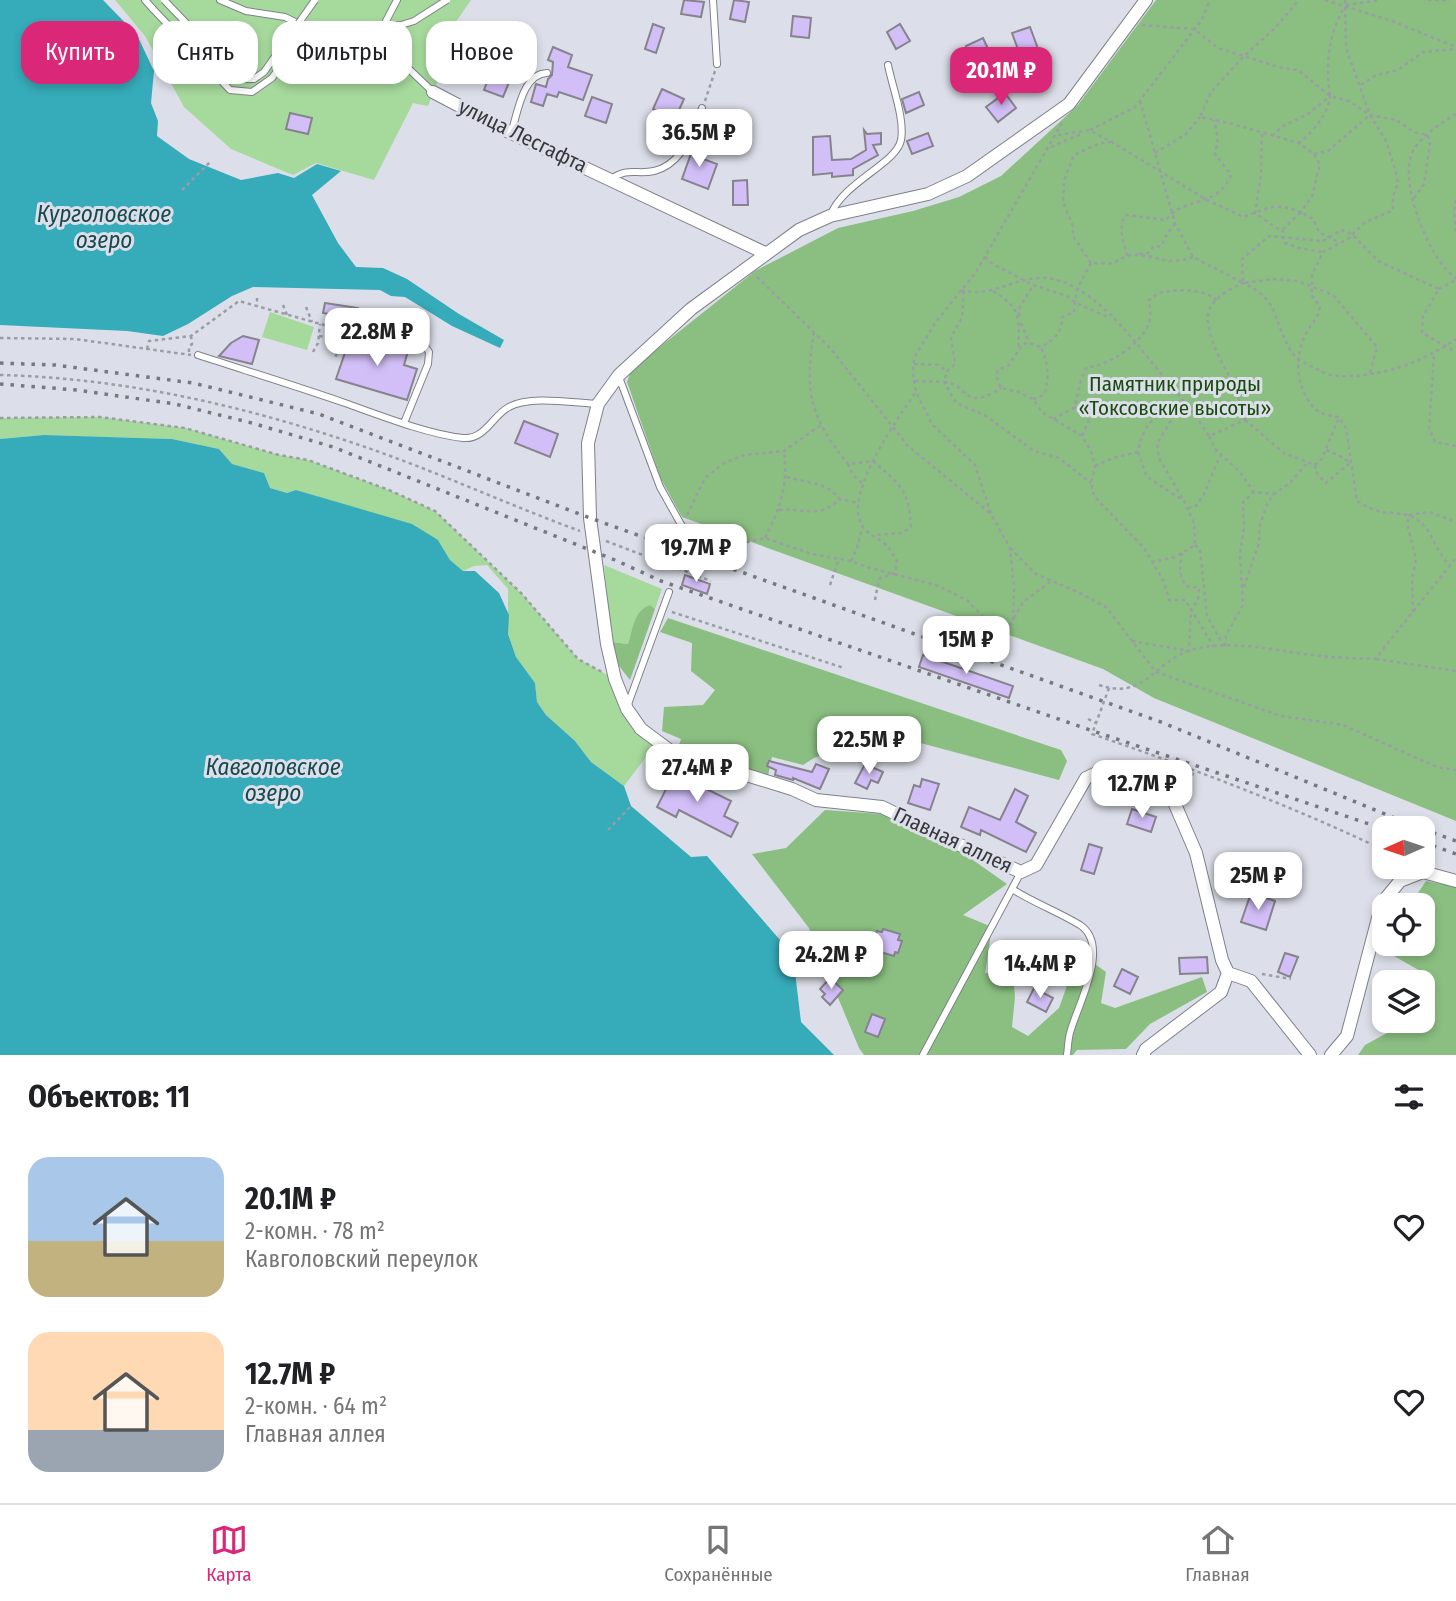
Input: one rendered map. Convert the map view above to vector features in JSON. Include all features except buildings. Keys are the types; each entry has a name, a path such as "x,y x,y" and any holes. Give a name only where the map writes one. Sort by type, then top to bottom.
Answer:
{"street":[{"path":"598,404 630,362 691,309 799,230 830,216 938,190 967,176 1069,104 1146,0"},
{"name":"улица Лесгафта","path":"433,92 511,133 765,253"},
{"name":"Главная аллея","path":"598,404 588,443 592,536 607,644 615,679 627,709 641,729 672,752 792,789 816,800 882,807 1021,872 1036,864 1086,778 1101,771 1124,772 1153,783 1174,802 1196,853 1222,960 1228,973"},
{"path":"1331,1055 1347,1036 1382,903 1400,881 1423,872 1456,881"},
{"path":"1143,1055 1146,1049 1221,992 1228,973 1251,981 1310,1055"}],"lane":[{"path":"145,0 230,90 252,92 272,78 300,38 315,29 401,25 414,21 447,0"},
{"path":"164,0 240,79 254,79 264,72 315,0"},
{"path":"220,0 246,11 285,17 293,21"},
{"path":"386,21 397,0"},
{"path":"713,0 717,64"},
{"path":"830,216 836,202 861,178 894,156 901,142 901,125 888,65"},
{"path":"412,72 433,92"},
{"path":"511,133 532,78 547,73"},
{"path":"611,179 622,172 655,171 674,160 696,129 702,108"},
{"path":"404,423 428,364 429,352 418,335"},
{"path":"198,355 404,423 462,438 475,437 485,430 499,412 526,400 598,404"},
{"path":"619,375 660,487 682,528 685,540 682,548"},
{"path":"627,709 669,592"},
{"path":"923,1055 1021,872"},
{"path":"1013,889 1032,902 1084,927 1092,943 1093,967 1070,1032 1067,1055"}],"path":[{"path":"1049,148 1135,107 1194,29 1210,0"},
{"path":"1155,153 1186,134 1200,117 1210,92 1275,28 1299,0"},
{"path":"1325,0 1392,21 1456,48"},
{"path":"1339,417 1320,415 1310,405 1298,380 1298,358 1307,332 1319,316 1320,306 1312,296 1312,275 1323,252 1340,243 1364,223 1393,210 1393,196 1398,183 1386,141 1370,115 1346,48 1345,0"},
{"path":"1345,6 1380,0"},
{"path":"1428,0 1450,0"},
{"path":"1299,143 1329,105 1333,31 1345,6"},
{"path":"1128,23 1194,29 1218,48 1282,68 1298,70 1330,96 1349,101 1370,115 1396,120 1414,132 1428,135"},
{"path":"1359,85 1376,75 1398,70 1423,52 1456,48"},
{"path":"702,108 717,64"},
{"path":"1272,136 1283,126 1308,114 1330,96"},
{"path":"1140,101 1175,223 1193,257 1267,298 1291,351 1298,358 1337,376 1370,373 1395,368 1434,354 1456,339"},
{"path":"1069,104 1049,148 985,257 926,337 914,358 916,392 932,424 975,465 991,514 1010,548 1036,574 1106,607 1156,671 1281,716 1343,725 1437,767 1456,770"},
{"path":"1456,114 1428,135 1415,149 1408,165 1408,180 1415,212 1440,262 1456,280 1439,289 1423,316 1422,333 1456,352"},
{"path":"1314,154 1328,151 1370,115"},
{"path":"1200,117 1299,143 1314,154 1320,164 1312,196 1301,212 1283,229 1283,237 1285,243 1323,252"},
{"path":"1127,256 1121,229 1126,215 1166,220 1172,213 1207,200 1228,183 1231,175 1215,154 1218,138 1214,120"},
{"path":"1056,135 1089,130 1207,200 1243,217 1267,206 1284,206 1313,219 1320,232 1340,243"},
{"path":"1255,213 1261,174 1262,133"},
{"path":"1414,198 1423,184 1430,144 1428,135"},
{"path":"1091,263 1073,236 1073,226 1063,202 1064,181 1074,155 1112,142"},
{"path":"182,190 211,161"},
{"path":"1398,183 1408,180"},
{"path":"1456,200 1456,233"},
{"path":"1255,213 1278,229 1283,229"},
{"path":"1091,263 1113,263 1162,246 1175,223"},
{"path":"1243,283 1242,260 1269,236 1323,241 1341,230 1352,234 1378,261 1439,289"},
{"path":"1135,255 1165,262 1193,257"},
{"path":"985,257 991,263 1033,285 1067,296 1076,303 1113,319"},
{"path":"1001,388 997,372 1007,366 1023,344 1041,346 1055,340 1062,326 1062,317 1073,312 1077,289 1091,263"},
{"path":"747,268 830,348 908,446 991,514"},
{"path":"963,290 982,293 1040,278 1059,279 1077,289 1113,319 1135,343 1183,401 1220,455 1239,471 1254,492"},
{"path":"1315,466 1284,453 1245,420 1236,390 1209,330 1209,310 1222,294 1243,283 1275,279 1312,285 1333,295 1377,347 1370,373"},
{"path":"1018,349 1020,309 1033,285"},
{"path":"963,290 962,318 951,337 955,364 947,371 944,382 956,403 986,416 1034,451 1059,458 1091,484"},
{"path":"992,290 1009,301 1029,343"},
{"path":"1074,408 1080,379 1087,367 1098,367 1135,343 1149,323 1149,300 1162,292 1203,292 1212,294 1217,300"},
{"path":"257,298 257,306"},
{"path":"147,349 149,341 191,336 239,300 345,332 342,349 337,352"},
{"path":"282,305 287,315"},
{"path":"306,307 312,322"},
{"path":"313,352 320,324"},
{"path":"814,332 808,363 810,396 821,425 853,475 862,483"},
{"path":"189,354 191,336"},
{"path":"319,336 329,337 334,342 337,352 335,359"},
{"path":"0,338 75,339 198,355"},
{"path":"1033,399 1044,395 1048,383 1046,359 1041,346"},
{"path":"1434,354 1430,428 1435,442 1456,446"},
{"path":"914,364 938,365 947,371"},
{"path":"0,375 112,384 245,409 368,448 711,581"},
{"path":"914,381 951,383 967,396 975,398 1001,388 1019,392 1033,399 1042,412 1082,436 1096,466 1091,484 1094,496 1144,548 1164,582 1169,600 1185,600 1214,647"},
{"path":"895,573 897,561 887,545 862,526 857,511 862,483 916,392"},
{"path":"1183,401 1158,412 1141,435 1138,452 1147,477 1184,501"},
{"path":"1183,401 1157,444 1159,458 1194,523 1195,545 1200,550 1207,615 1224,646"},
{"path":"1053,419 1074,408 1087,407 1092,413 1082,436"},
{"path":"0,418 100,417 185,428 279,455 307,460 389,490 435,512 522,594 578,659 615,679"},
{"path":"1315,466 1322,459 1339,417"},
{"path":"1339,417 1346,428 1357,501 1381,512 1410,515 1429,512 1456,522"},
{"path":"1209,436 1245,420"},
{"path":"682,528 705,478 724,463 746,455 784,451 821,425"},
{"path":"1326,450 1350,463"},
{"path":"765,538 779,510 787,477 784,451"},
{"path":"1096,466 1138,452"},
{"path":"1188,508 1196,506 1204,494 1220,455"},
{"path":"848,464 873,461 903,488 910,507 911,527 902,533 872,535"},
{"path":"1243,590 1259,543 1265,511 1274,494 1290,483 1307,463"},
{"path":"1315,466 1317,474 1326,483 1350,463"},
{"path":"787,477 824,486 837,494 839,499"},
{"path":"1224,646 1226,635 1243,605 1240,554 1244,527 1243,502 1254,492 1274,494"},
{"path":"839,499 858,503"},
{"path":"779,510 822,512 832,508 839,499"},
{"path":"1410,515 1425,526 1440,556 1450,565"},
{"path":"1410,515 1407,523 1416,560 1412,579 1413,612"},
{"path":"851,561 862,526"},
{"path":"736,552 747,542 765,538 812,554 839,558 936,585 967,600 989,623 998,644 1023,601 1050,582"},
{"path":"685,540 722,555"},
{"path":"1153,562 1182,553 1195,545"},
{"path":"1010,548 1014,588 1013,621"},
{"path":"1182,553 1179,571 1182,580 1185,586 1199,589 1198,601 1191,609 1189,650"},
{"path":"830,585 839,558"},
{"path":"1375,659 1456,558"},
{"path":"875,600 879,579 895,573"},
{"path":"662,609 844,668"},
{"path":"1132,641 1189,650 1224,646 1264,648 1320,656 1375,659 1456,671"},
{"path":"1099,685 1109,688 1130,687 1145,682 1156,671 1189,650"},
{"path":"1109,688 1092,734 1195,770 1372,844"},
{"path":"1088,719 1096,723"},
{"path":"1174,802 1195,770"},
{"path":"608,830 631,806"},
{"path":"1251,981 1261,974 1291,979"}],"green space":[{"path":"115,0 471,0 456,21 426,21 426,84 437,84 428,106 413,103 374,180 316,163 293,175 231,149 184,107 171,84 258,84 258,21 153,21 153,51 139,29 139,21 132,21"},
{"name":"Памятник природы «Токсовские высоты»","path":"1156,0 1456,0 1456,821 1154,698 1103,669 682,517 661,479 627,382 631,370 755,271 838,228 913,211 959,197 1001,176 1078,105"},
{"path":"270,312 314,327 307,350 262,337"},
{"path":"100,417 185,428 279,455 308,460 389,490 435,511 522,594 578,659 615,679 627,709 658,741 624,786 591,762 575,741 546,715 537,702 535,683 516,657 508,634 508,589 487,565 474,566 463,571 450,560 438,540 352,507 296,490 287,493 270,488 264,473 232,464 219,449 172,439 44,435 0,439 0,418"},
{"path":"604,565 662,589 655,609 650,605 637,616 628,644 612,642"},
{"path":"650,605 655,609 630,680 619,666 612,642 628,644 637,616"},
{"path":"668,618 1061,750 1067,761 1059,780 883,733 814,758 803,765 772,757 768,776 678,748 681,739 662,731 664,707 703,705 715,690 691,671 692,643 660,632"},
{"path":"825,810 882,814 963,853 1007,884 963,915 992,927 985,973 1013,975 1015,997 1012,1027 1028,1036 1059,1008 1073,969 1092,962 1106,972 1101,1003 1115,1008 1202,977 1207,992 1150,1024 1126,1049 1077,1050 1073,1055 864,1055 809,928 752,854 786,848"},
{"path":"1426,881 1456,887 1456,1055 1358,1055 1365,1045 1387,1033 1435,1033 1435,970 1418,970 1394,956 1435,956 1435,893 1418,893"}],"water":[{"name":"Курголовское озеро","path":"0,0 103,0 123,21 21,21 21,84 139,84 139,39 153,69 151,103 158,121 157,136 189,159 241,180 278,173 294,178 317,164 341,171 312,195 338,243 356,267 383,268 407,279 504,340 500,348 452,326 405,297 391,296 380,290 253,287 232,296 188,324 163,336 127,331 0,325"},
{"name":"Кавголовское озеро","path":"44,435 172,439 219,449 232,464 264,473 270,488 287,493 296,490 412,524 438,540 450,560 463,571 475,571 499,593 509,615 508,634 516,657 535,683 537,702 546,715 575,741 591,762 624,786 631,806 691,857 707,856 793,955 801,1022 834,1055 0,1055 0,439"}],"railway":[{"path":"0,363 55,365 193,383 319,414 590,518 1161,722 1390,816"},
{"path":"0,384 77,390 175,404 333,447 661,581 1372,825"},
{"path":"1435,833 1456,841"},
{"path":"1435,846 1456,854"}]}
